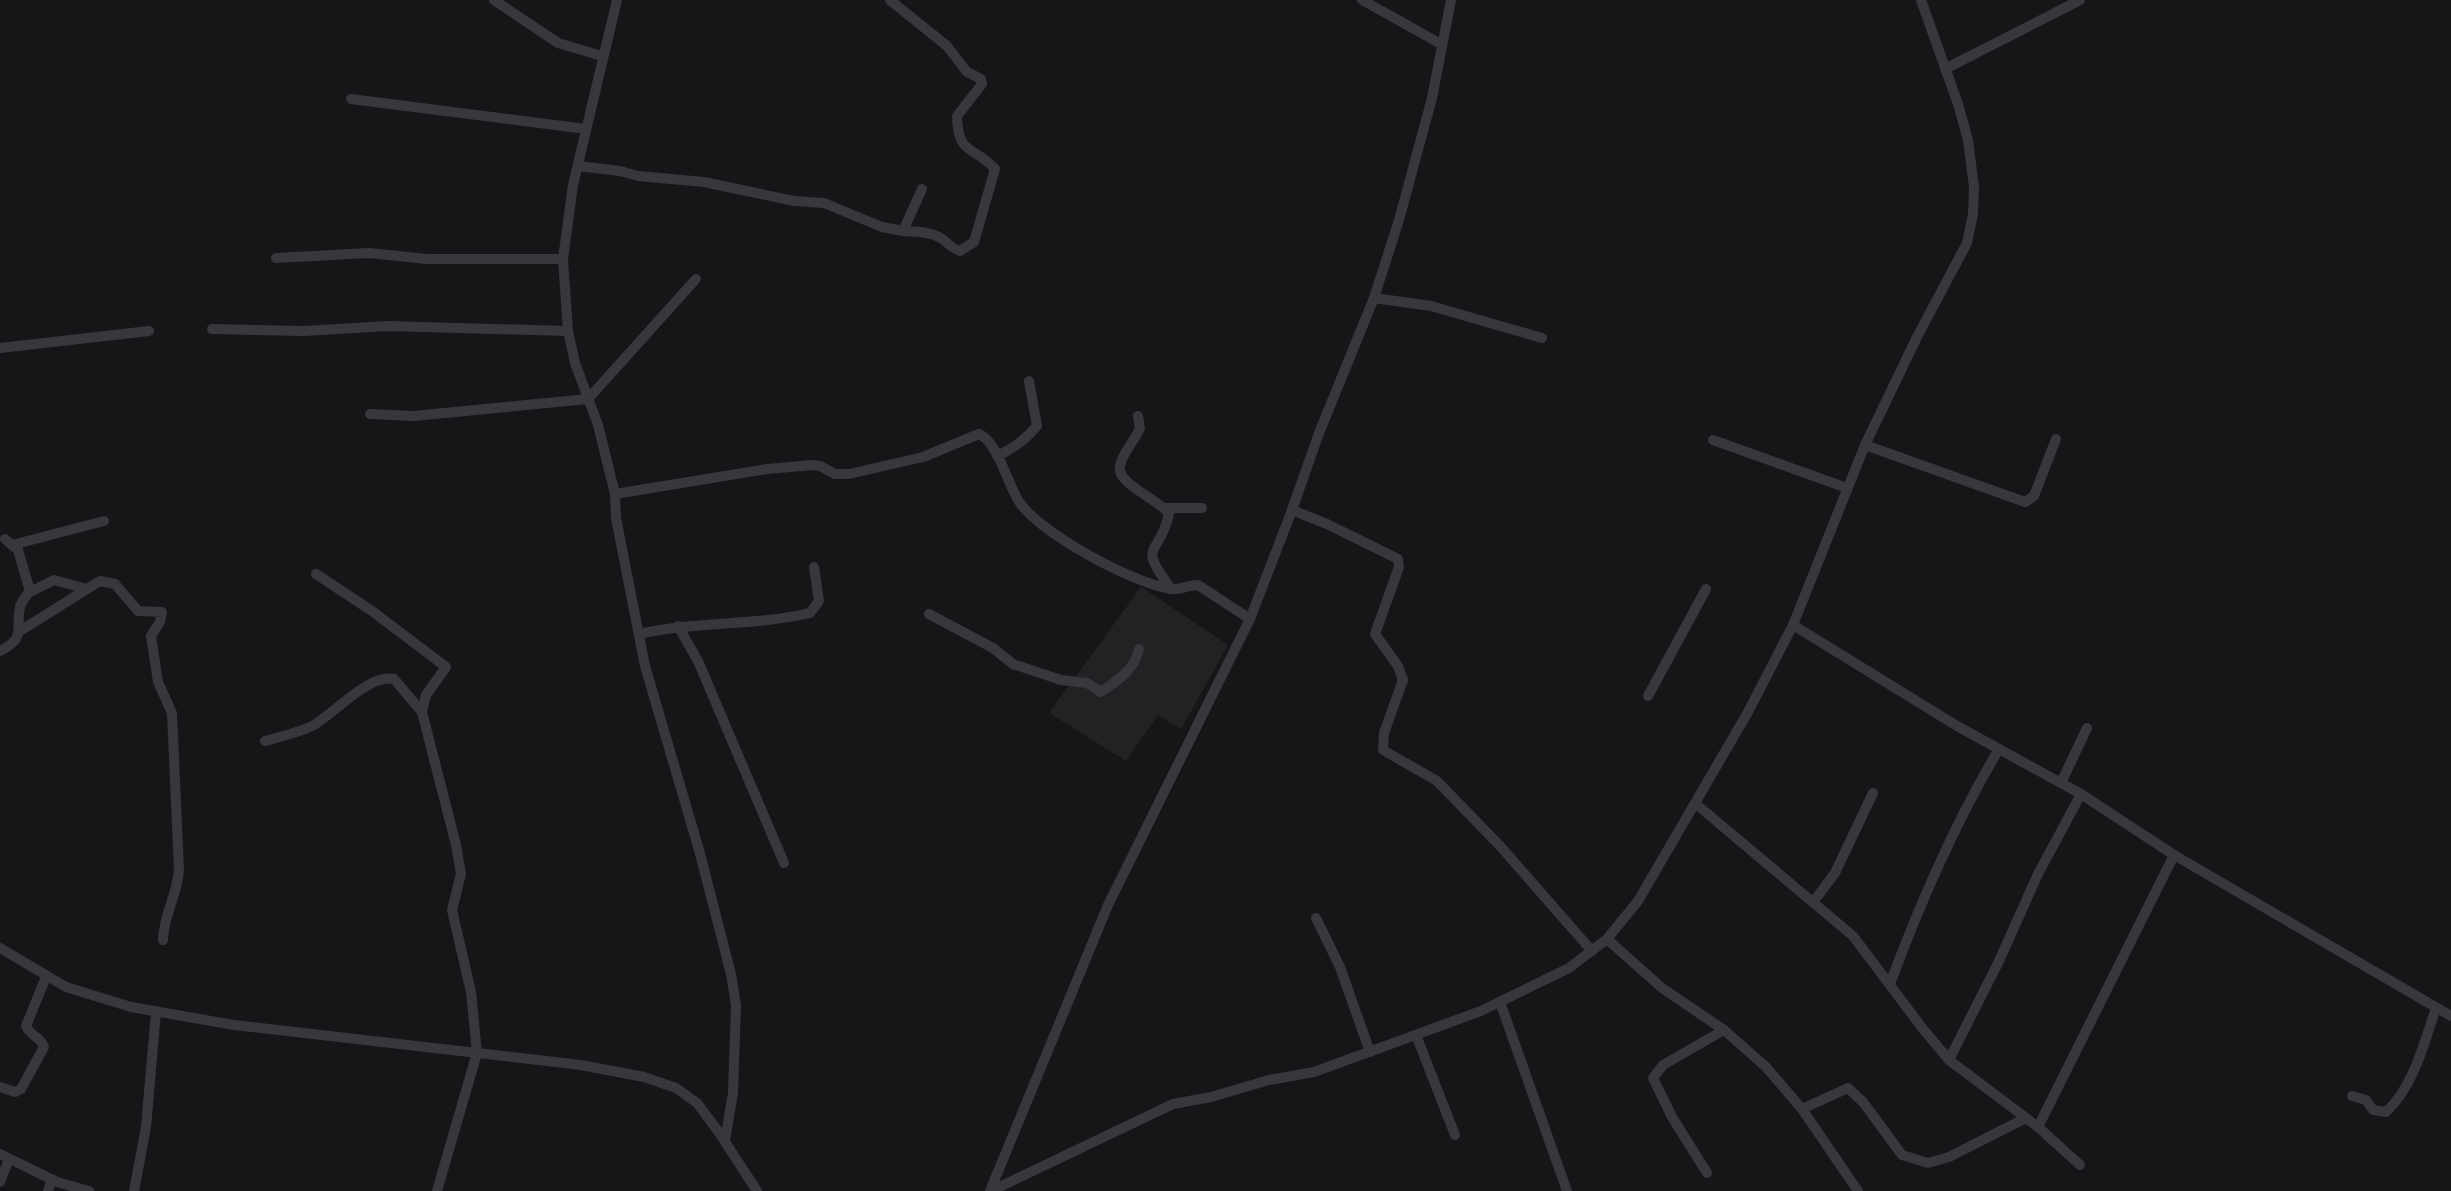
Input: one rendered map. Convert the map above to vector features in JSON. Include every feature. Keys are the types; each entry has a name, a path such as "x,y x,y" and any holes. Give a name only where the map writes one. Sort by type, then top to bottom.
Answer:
{"street":[{"path":"494,0 558,43 602,56"},
{"path":"617,0 578,166 563,259 568,331 598,425 615,494 616,518 648,678 699,850 731,974 736,1005 734,1085 724,1140"},
{"path":"578,166 620,171 638,177 704,182 794,201 824,203 882,227 940,237 951,248 960,251 974,242 995,169 989,162 969,151 957,136 957,116 982,84 981,79 966,72 947,46 890,0"},
{"path":"1362,0 1442,44"},
{"path":"990,1191 1108,905 1250,619 1292,510 1318,433 1374,298 1432,98 1451,0"},
{"path":"990,1191 1173,1104 1211,1097 1269,1080 1314,1072 1500,1002 1569,968 1607,939 1638,901 1748,712 1793,625 1865,445 1917,337 1967,243 1973,214 1974,187 1968,140 1921,0"},
{"path":"1945,69 2079,0"},
{"path":"351,99 586,129"},
{"path":"903,231 922,189"},
{"path":"276,258 369,253 427,259 563,259"},
{"path":"370,414 414,416 588,399 696,279"},
{"path":"1374,298 1431,306 1542,338"},
{"path":"212,329 304,331 387,326 568,331"},
{"path":"0,348 149,331"},
{"path":"997,456 1009,451 1037,426 1029,381"},
{"path":"1136,578 1151,559 1152,550 1167,524 1169,514 1166,508 1125,481 1120,474 1119,467 1125,452 1136,439 1140,428 1138,416"},
{"path":"615,494 767,469 813,465 835,474 849,474 916,459 979,434 985,436 1018,501 1035,520 1111,568 1171,589 1198,585 1250,619"},
{"path":"1865,445 2025,502 2034,496 2056,439"},
{"path":"1713,440 1847,488"},
{"path":"1166,508 1202,508"},
{"path":"1292,510 1327,524 1398,559 1399,567 1375,634 1402,674 1403,680 1384,732 1383,750 1437,781 1501,847 1592,951"},
{"path":"0,651 15,643 20,631 20,606 30,591 18,550 9,542 104,521"},
{"path":"1151,559 1171,589"},
{"path":"640,634 678,626 787,618 810,613 819,601 814,567"},
{"path":"315,574 372,611 446,667 426,695 422,712 461,874 452,910 471,992 477,1053 437,1191"},
{"path":"28,593 54,580 87,588"},
{"path":"20,631 100,581 115,585 138,611 162,612 160,622 151,636 158,682 172,713 179,870 177,889 167,909 164,940"},
{"path":"1648,696 1706,589"},
{"path":"929,614 993,648 1013,664 1060,680 1087,683 1101,692 1125,675 1136,663 1139,649"},
{"path":"1793,625 1999,749 2081,794 2174,855 2451,1016"},
{"path":"678,626 698,661 784,863"},
{"path":"265,741 310,726 360,691 386,677 394,679 422,712"},
{"path":"2061,783 2087,728"},
{"path":"1890,984 1933,879 1975,790 1999,749"},
{"path":"1814,901 1835,873 1873,793"},
{"path":"1949,1060 1999,961 2038,874 2081,794"},
{"path":"1696,804 1853,936 1949,1060 2024,1119 2038,1127 2080,1165"},
{"path":"2038,1127 2174,855"},
{"path":"1316,918 1340,967 1370,1052"},
{"path":"1607,939 1662,988 1724,1030 1766,1068 1803,1109 1858,1191"},
{"path":"0,948 46,977 104,1000 156,1012 234,1025 581,1065 644,1077 676,1088 697,1103 757,1191"},
{"path":"0,1087 15,1092 21,1089 44,1047 40,1040 32,1036 26,1026 46,977"},
{"path":"1500,1002 1567,1191"},
{"path":"2352,1096 2366,1100 2373,1110 2386,1112 2398,1101 2412,1074 2436,1008"},
{"path":"134,1191 146,1127 156,1012"},
{"path":"1707,1173 1672,1117 1653,1078 1663,1065 1724,1030"},
{"path":"1416,1035 1443,1098 1455,1135"},
{"path":"1803,1109 1848,1088 1871,1111 1902,1155 1928,1163 1949,1157 2024,1119"},
{"path":"0,1182 5,1156 52,1179 89,1191"},
{"path":"48,1191 52,1179"}],"shaded area":[{"path":"1141,587 1228,645 1181,729 1158,715 1126,761 1049,713"}]}
